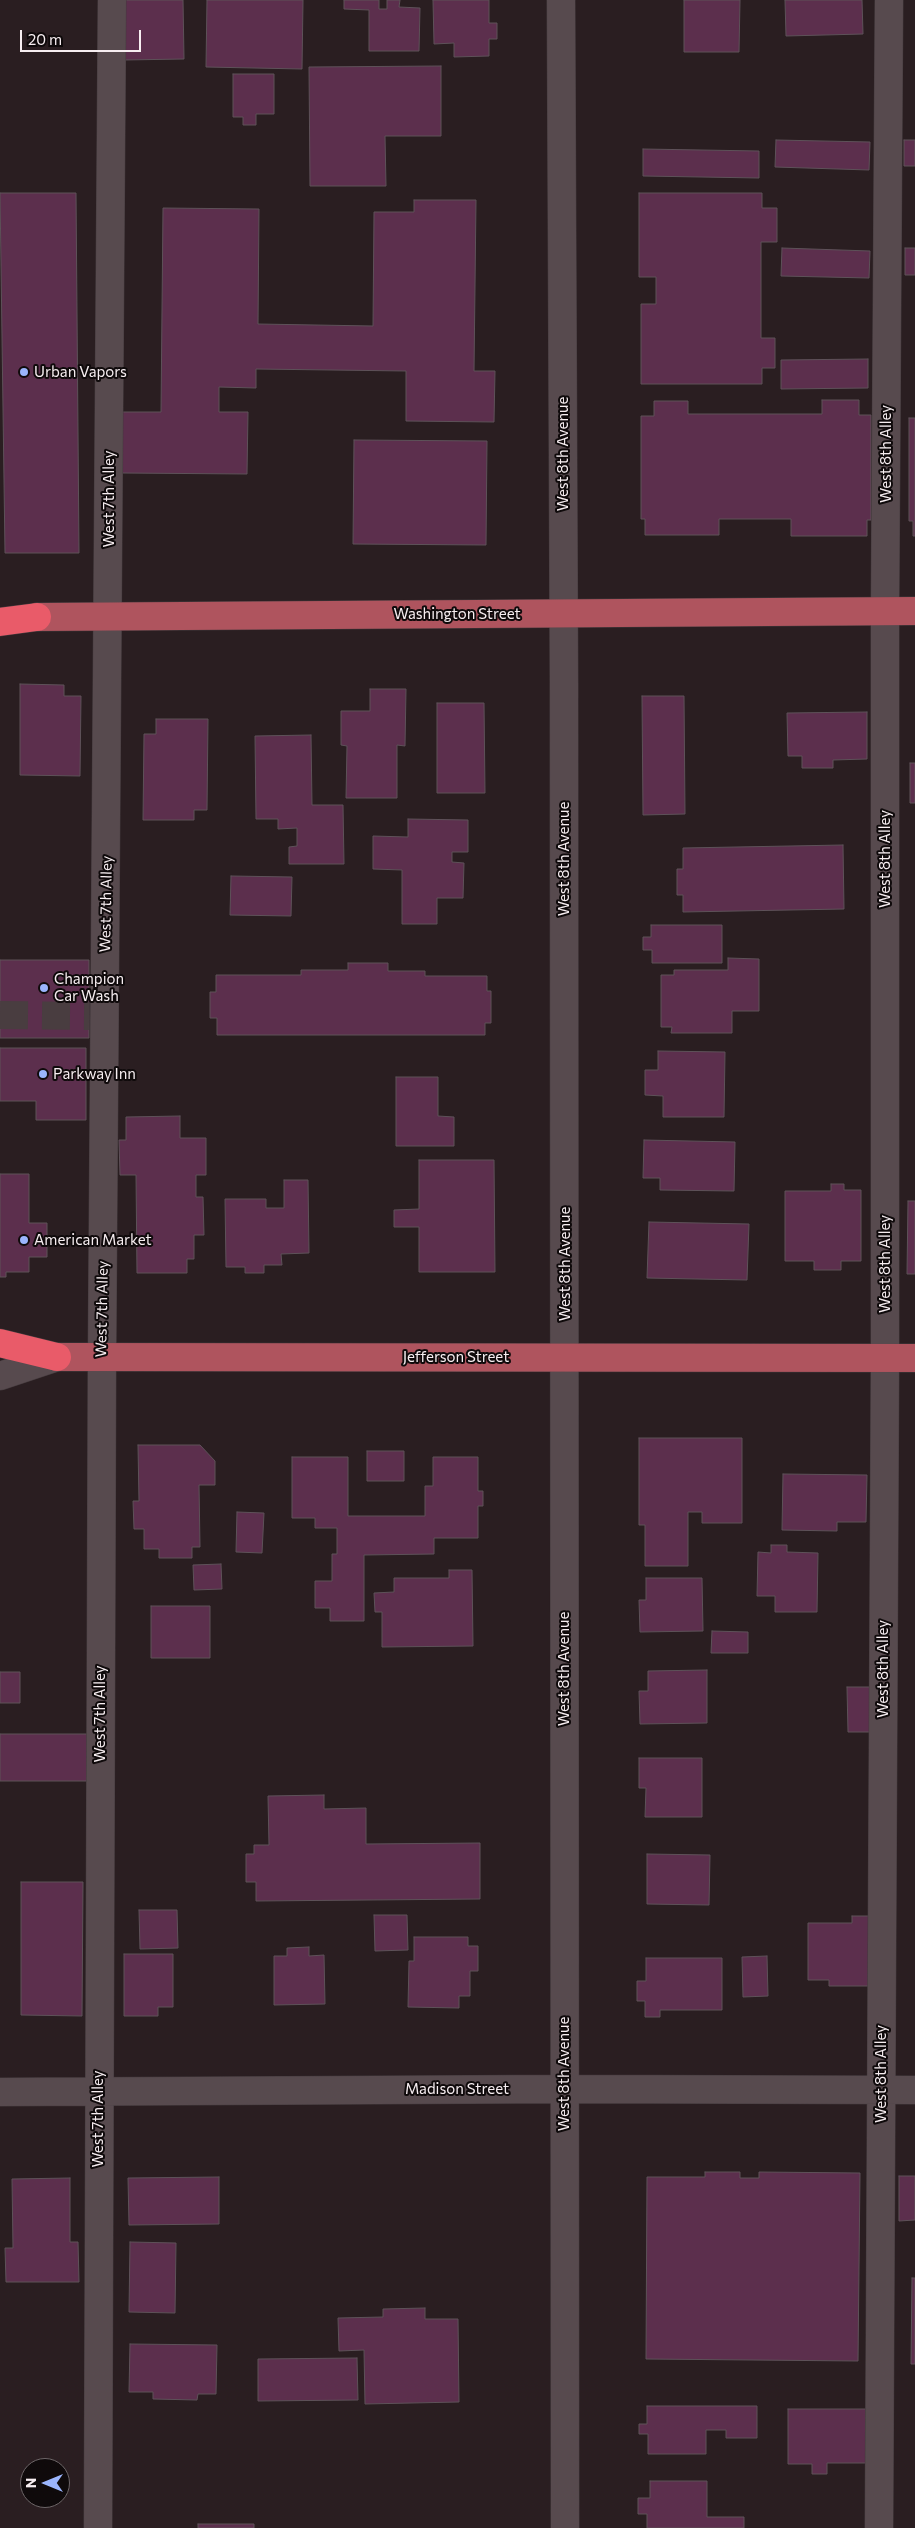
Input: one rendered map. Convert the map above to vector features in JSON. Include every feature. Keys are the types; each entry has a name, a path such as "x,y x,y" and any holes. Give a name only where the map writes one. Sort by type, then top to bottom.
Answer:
{"highway":[{"path":"0,622 37,617"},
{"path":"0,1343 57,1357"}],"main road":[{"name":"Washington Street","path":"37,617 915,611"},
{"name":"Jefferson Street","path":"57,1357 915,1358"}],"street":[{"name":"West 7th Alley","path":"98,2528 102,1357 97,1016 108,616 112,0"},
{"name":"West 8th Avenue","path":"561,0 565,1358 563,2088 565,2528"},
{"name":"West 8th Alley","path":"879,2528 885,1358 884,611 889,0"},
{"name":"Washington Street","path":"0,615 37,617"},
{"name":"Jefferson Street","path":"0,1376 57,1357"},
{"name":"Madison Street","path":"0,2092 563,2088 915,2090"}],"building":[{"path":"124,0 183,0 184,59 124,60"},
{"path":"207,0 303,0 302,69 206,67"},
{"path":"344,0 379,0 379,9 387,9 387,0 400,0 399,7 420,8 419,51 369,51 369,10 344,9"},
{"path":"433,0 489,0 489,23 497,23 497,39 489,39 489,56 454,57 454,43 434,44"},
{"path":"684,0 740,0 739,52 684,52"},
{"path":"785,0 862,0 863,34 786,36"},
{"path":"441,66 441,136 385,136 386,186 310,186 309,67"},
{"path":"233,74 274,74 274,114 256,114 256,125 243,125 243,117 233,117"},
{"path":"776,140 870,142 869,170 775,167"},
{"path":"904,140 915,140 915,166 904,166"},
{"path":"643,149 759,151 759,178 643,176"},
{"path":"0,193 76,193 79,553 5,553"},
{"path":"639,193 762,193 762,208 777,208 777,242 761,242 761,338 775,338 775,368 762,368 762,384 641,384 641,304 656,304 656,277 639,277"},
{"path":"414,200 476,200 474,371 495,371 494,422 406,421 406,371 256,369 256,388 219,387 219,412 248,412 247,474 122,473 122,412 161,412 163,208 259,209 258,324 373,326 374,212 414,212"},
{"path":"782,248 870,251 869,278 781,276"},
{"path":"905,248 915,248 915,275 905,275"},
{"path":"868,359 868,388 781,389 781,360"},
{"path":"822,400 859,400 859,415 871,415 871,520 867,520 867,536 791,536 791,519 719,519 719,535 645,535 645,519 641,519 641,416 654,416 654,401 688,401 688,414 822,414"},
{"path":"909,418 915,418 915,536 913,536 913,521 909,521"},
{"path":"354,440 487,441 486,545 353,544"},
{"path":"20,684 64,685 64,696 81,696 80,776 20,775"},
{"path":"370,689 406,689 405,746 397,745 397,798 346,798 347,746 341,745 341,711 370,711"},
{"path":"642,696 684,696 685,814 643,815"},
{"path":"437,703 484,703 485,793 437,793"},
{"path":"867,712 867,759 833,760 833,768 802,768 802,756 788,756 787,713"},
{"path":"156,719 208,719 207,810 194,810 194,820 143,820 144,734 156,734"},
{"path":"311,735 312,805 343,805 344,864 289,864 289,847 297,846 297,828 278,829 278,819 256,819 255,736"},
{"path":"910,763 915,763 915,803 910,803"},
{"path":"408,819 468,820 468,852 452,852 452,862 464,863 463,898 437,898 437,924 402,924 402,870 373,869 373,836 408,837"},
{"path":"843,845 844,909 683,912 683,895 677,895 677,869 683,869 683,848"},
{"path":"231,876 292,877 291,916 230,915"},
{"path":"651,925 722,925 722,963 652,963 652,950 643,950 643,937 651,937"},
{"path":"728,958 759,959 759,1011 732,1011 732,1033 671,1033 672,1027 661,1027 661,975 674,975 674,970 728,970"},
{"name":"Champion Car Wash","path":"0,960 89,960 89,1038 0,1038"},
{"path":"348,963 388,963 388,971 425,971 425,976 487,976 487,991 491,991 491,1023 485,1023 485,1035 217,1035 217,1018 210,1018 210,992 216,992 216,975 301,975 301,970 348,970"},
{"name":"Parkway Inn","path":"0,1048 86,1048 86,1120 36,1120 36,1101 0,1101"},
{"path":"658,1051 725,1052 724,1117 663,1117 663,1096 645,1095 645,1070 658,1070"},
{"path":"396,1077 438,1077 438,1116 454,1117 454,1146 396,1146"},
{"path":"180,1116 180,1138 206,1138 206,1175 196,1175 196,1197 203,1197 204,1235 194,1235 194,1259 187,1259 187,1273 137,1273 136,1175 120,1175 119,1140 126,1140 126,1117"},
{"path":"644,1140 735,1142 734,1191 660,1190 660,1178 643,1178"},
{"path":"419,1160 494,1160 495,1272 419,1272 419,1227 394,1227 394,1210 419,1209"},
{"name":"American Market","path":"0,1174 29,1174 29,1223 47,1223 47,1257 29,1257 29,1272 6,1272 6,1277 0,1277"},
{"path":"284,1180 308,1180 309,1253 281,1254 282,1265 264,1265 264,1273 245,1273 245,1267 226,1267 225,1199 266,1199 266,1208 284,1208"},
{"path":"831,1184 844,1184 844,1190 861,1190 861,1261 841,1261 841,1270 814,1270 814,1261 785,1261 785,1191 831,1191"},
{"path":"908,1201 915,1201 915,1274 907,1274"},
{"path":"649,1222 749,1224 747,1280 647,1278"},
{"path":"639,1438 742,1438 742,1523 702,1523 702,1512 688,1512 688,1566 645,1566 645,1525 639,1525"},
{"path":"138,1445 200,1445 215,1461 215,1485 199,1485 200,1547 192,1547 192,1558 159,1558 159,1549 144,1549 144,1529 134,1529 133,1501 139,1501"},
{"path":"367,1451 404,1451 404,1481 367,1481"},
{"path":"292,1457 348,1457 348,1516 425,1516 425,1486 433,1486 433,1457 478,1457 478,1491 483,1491 483,1506 478,1506 478,1538 434,1538 434,1554 364,1555 364,1621 330,1621 330,1608 315,1608 315,1581 332,1581 332,1554 337,1554 337,1528 315,1528 315,1518 292,1518"},
{"path":"783,1474 867,1475 866,1522 837,1522 837,1531 782,1530"},
{"path":"237,1512 264,1513 262,1553 236,1552"},
{"path":"771,1545 787,1545 787,1552 818,1553 817,1612 775,1612 775,1596 757,1596 758,1552 771,1553"},
{"path":"221,1564 222,1589 194,1590 193,1565"},
{"path":"449,1570 472,1570 473,1646 382,1647 382,1612 375,1612 374,1593 394,1592 394,1578 449,1578"},
{"path":"646,1578 702,1578 703,1631 640,1632 639,1600 646,1600"},
{"path":"151,1606 210,1606 210,1658 151,1658"},
{"path":"712,1631 748,1632 748,1653 711,1653"},
{"path":"707,1670 707,1723 640,1724 639,1691 648,1691 648,1671"},
{"path":"0,1672 20,1672 20,1703 0,1703"},
{"path":"847,1687 878,1687 878,1732 848,1732"},
{"path":"0,1734 89,1734 89,1781 0,1781"},
{"path":"639,1758 702,1758 702,1817 645,1817 646,1788 639,1788"},
{"path":"324,1795 324,1809 366,1808 366,1844 480,1843 480,1899 256,1901 256,1882 246,1882 246,1854 254,1854 254,1845 269,1845 268,1796"},
{"path":"647,1854 710,1855 709,1905 647,1904"},
{"path":"21,1882 83,1882 82,2016 21,2015"},
{"path":"139,1910 177,1910 178,1948 140,1949"},
{"path":"374,1915 407,1915 408,1950 375,1951"},
{"path":"852,1916 874,1916 873,1986 829,1986 829,1980 808,1980 808,1923 852,1923"},
{"path":"414,1937 468,1937 468,1946 478,1946 478,1971 470,1971 470,1996 459,1996 459,2008 408,2007 409,1961 414,1961"},
{"path":"309,1947 309,1956 324,1955 325,2004 274,2005 274,1956 287,1956 287,1948"},
{"path":"124,1954 173,1954 173,2007 158,2007 158,2016 124,2016"},
{"path":"767,1956 768,1996 743,1997 742,1957"},
{"path":"646,1958 722,1958 722,2010 660,2010 660,2017 645,2017 645,2001 637,2001 637,1981 646,1981"},
{"path":"705,2172 740,2172 740,2178 759,2178 759,2172 860,2173 858,2361 646,2359 647,2177 705,2177"},
{"path":"899,2176 915,2176 915,2220 899,2221"},
{"path":"219,2177 219,2224 129,2225 128,2178"},
{"path":"70,2178 70,2242 78,2242 79,2282 6,2282 5,2248 13,2248 12,2179"},
{"path":"130,2242 176,2243 175,2313 129,2312"},
{"path":"912,2278 915,2278 915,2364 911,2364"},
{"path":"425,2308 425,2319 458,2319 459,2402 365,2404 364,2350 339,2351 338,2318 383,2317 383,2309"},
{"path":"130,2344 217,2345 216,2394 198,2394 197,2400 153,2399 153,2392 129,2392"},
{"path":"357,2358 358,2400 258,2401 258,2359"},
{"path":"647,2406 757,2406 757,2438 726,2438 726,2430 706,2430 706,2454 648,2454 648,2434 639,2434 639,2424 647,2424"},
{"path":"788,2409 870,2409 870,2463 827,2463 827,2474 812,2474 812,2464 788,2464"},
{"path":"650,2481 707,2481 707,2517 744,2517 744,2528 647,2528 647,2514 638,2514 638,2498 650,2498"},
{"path":"198,2524 254,2524 254,2528 198,2528"}],"tunnel":[{"path":"0,1015 89,1016"}],"place":[{"name":"Urban Vapors","path":"24,372"},
{"name":"Champion Car Wash","path":"44,988"},
{"name":"Parkway Inn","path":"43,1074"},
{"name":"American Market","path":"24,1240"}]}
